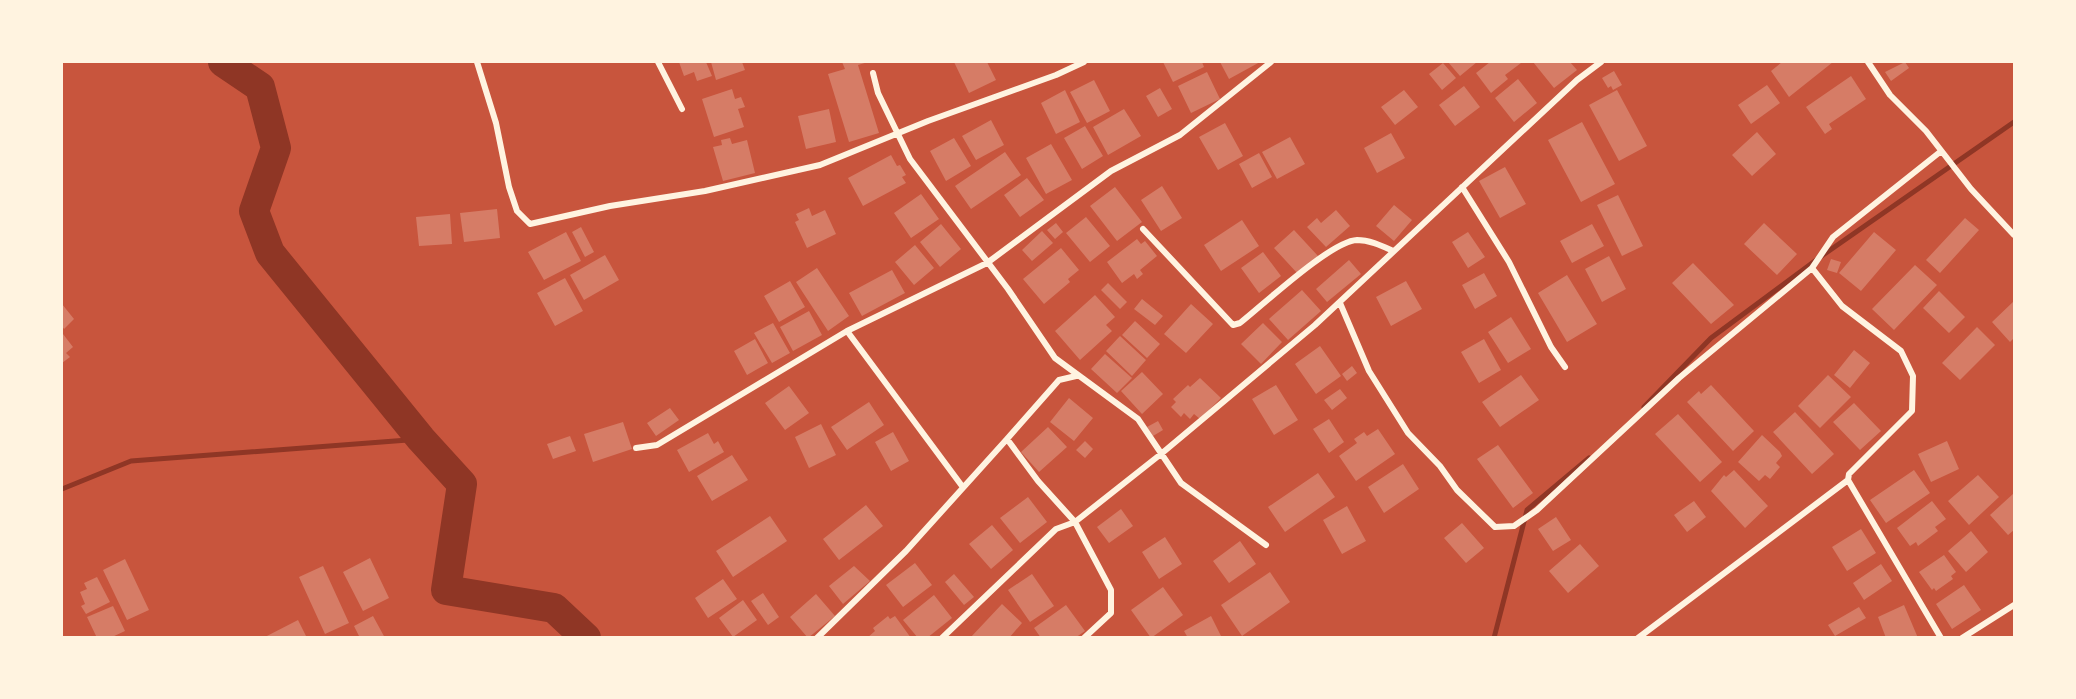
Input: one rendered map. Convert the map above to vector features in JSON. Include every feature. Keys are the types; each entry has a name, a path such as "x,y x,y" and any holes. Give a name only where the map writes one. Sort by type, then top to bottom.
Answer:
{"street":[{"path":"477,62 495,123 509,187 517,211 530,224 610,206 705,191 820,165 1056,75 1084,62"},
{"path":"659,62 682,109"},
{"path":"636,448 657,445 847,331 987,263 1110,171 1180,135 1271,62"},
{"path":"942,638 1056,529 1075,522 1161,454 1340,303 1577,80 1601,62"},
{"path":"1868,62 1890,94 1926,131 1940,152 2014,235"},
{"path":"873,73 878,93 910,159 1055,358 1138,419 1181,483 1266,545"},
{"path":"1340,303 1369,371 1408,434 1440,466 1456,490 1495,526 1514,526 1537,510 1679,378 1812,268 1833,237 1940,152"},
{"path":"1462,187 1509,262 1551,347 1565,367"},
{"path":"1143,228 1233,324 1240,324 1322,257 1344,243 1368,242 1393,251"},
{"path":"1812,268 1842,306 1901,351 1913,376 1912,411 1849,474 1848,480 1941,638"},
{"path":"847,331 962,486"},
{"path":"817,638 906,551 1059,380 1077,376"},
{"path":"1007,439 1038,481 1075,522 1111,590 1113,602 1111,613 1084,638"},
{"path":"1638,638 1848,480"},
{"path":"1962,638 2014,605"}],"building":[{"path":"679,62 706,62 712,76 697,81 694,72 684,76"},
{"path":"711,62 742,62 745,70 716,80"},
{"path":"842,62 868,62 858,65 879,133 849,142 828,74 845,69"},
{"path":"954,62 987,62 996,80 969,93"},
{"path":"1163,62 1202,62 1204,67 1173,82"},
{"path":"1220,62 1260,62 1229,79"},
{"path":"1448,62 1477,62 1460,76"},
{"path":"1490,62 1521,63 1505,75 1508,79 1491,93 1476,73"},
{"path":"1533,62 1570,62 1577,70 1554,88"},
{"path":"1782,62 1833,62 1789,97 1771,71"},
{"path":"1905,62 1909,68 1891,81 1885,72"},
{"path":"1443,63 1456,78 1442,90 1429,74"},
{"path":"1614,71 1622,85 1613,90 1611,86 1608,88 1602,78"},
{"path":"1207,72 1220,99 1191,113 1178,86"},
{"path":"1851,76 1866,99 1829,124 1832,129 1825,134 1806,107"},
{"path":"1518,79 1537,103 1514,122 1495,98"},
{"path":"1094,80 1110,111 1087,123 1070,92"},
{"path":"1767,85 1780,103 1751,124 1738,105"},
{"path":"1464,86 1480,107 1455,126 1439,105"},
{"path":"1160,88 1172,109 1158,117 1146,96"},
{"path":"732,89 735,99 741,97 745,107 738,109 744,127 714,137 702,99"},
{"path":"1065,90 1080,122 1056,134 1041,103"},
{"path":"1404,90 1418,107 1395,125 1381,107"},
{"path":"1617,90 1647,146 1619,161 1589,105"},
{"path":"829,109 836,142 806,149 798,116"},
{"path":"1124,109 1141,136 1108,155 1093,127"},
{"path":"991,120 1004,145 976,160 962,136"},
{"path":"1582,122 1615,184 1581,202 1548,140"},
{"path":"1225,123 1243,156 1218,170 1199,137"},
{"path":"1085,126 1103,156 1082,169 1064,138"},
{"path":"1757,132 1776,154 1752,176 1732,155"},
{"path":"1391,133 1405,158 1377,173 1364,148"},
{"path":"1290,137 1305,164 1277,179 1262,152"},
{"path":"730,138 732,144 747,140 755,173 723,181 713,147 722,145 721,140"},
{"path":"954,138 971,166 946,181 930,151"},
{"path":"1051,144 1072,180 1046,194 1026,158"},
{"path":"1005,152 1021,175 971,209 955,186"},
{"path":"1259,153 1272,177 1252,188 1239,164"},
{"path":"891,155 906,175 902,177 906,183 863,206 848,178"},
{"path":"1505,167 1526,204 1500,218 1479,181"},
{"path":"1027,178 1044,200 1020,217 1004,195"},
{"path":"1162,186 1182,218 1161,231 1141,200"},
{"path":"1115,187 1142,222 1117,241 1090,206"},
{"path":"921,194 939,219 911,238 894,213"},
{"path":"1618,195 1643,246 1622,256 1597,205"},
{"path":"1394,205 1412,220 1394,241 1376,226"},
{"path":"809,208 812,216 825,210 836,234 807,248 795,222 799,220 796,214"},
{"path":"497,209 500,238 464,242 460,213"},
{"path":"1336,210 1350,226 1326,247 1307,227 1317,218 1321,223"},
{"path":"450,214 452,244 419,246 416,217"},
{"path":"1086,217 1110,246 1090,262 1066,233"},
{"path":"1965,218 1979,230 1940,273 1926,260"},
{"path":"1242,220 1259,246 1221,271 1204,245"},
{"path":"1056,223 1063,232 1055,239 1047,230"},
{"path":"1764,223 1797,254 1777,275 1744,244"},
{"path":"941,224 961,249 940,267 920,242"},
{"path":"1592,224 1604,246 1572,263 1560,241"},
{"path":"581,227 594,252 585,257 572,232"},
{"path":"1294,230 1318,256 1298,274 1274,248"},
{"path":"1042,231 1053,243 1032,261 1022,250"},
{"path":"566,232 581,261 544,280 528,252"},
{"path":"1468,232 1485,257 1468,268 1452,242"},
{"path":"1874,232 1896,250 1861,291 1839,273"},
{"path":"1137,239 1141,244 1145,241 1157,256 1140,270 1143,274 1137,279 1134,274 1122,283 1107,262"},
{"path":"915,245 934,268 914,285 895,262"},
{"path":"1061,248 1079,270 1068,279 1070,282 1044,304 1023,279"},
{"path":"1263,252 1281,276 1259,293 1241,268"},
{"path":"605,255 619,280 584,300 570,275"},
{"path":"1609,256 1626,289 1602,302 1585,269"},
{"path":"1831,259 1841,262 1837,273 1827,270"},
{"path":"1349,260 1361,274 1327,302 1316,289"},
{"path":"1693,263 1734,305 1711,324 1672,283"},
{"path":"1915,265 1937,285 1894,330 1872,309"},
{"path":"817,268 849,316 828,331 796,282"},
{"path":"892,270 905,293 862,316 849,293"},
{"path":"1484,273 1497,296 1475,309 1462,285"},
{"path":"1567,275 1597,324 1567,342 1538,293"},
{"path":"565,278 583,311 555,326 537,293"},
{"path":"790,281 805,307 779,322 764,296"},
{"path":"1406,281 1422,309 1391,326 1376,297"},
{"path":"1108,283 1127,302 1120,309 1101,290"},
{"path":"1302,290 1321,311 1288,340 1269,319"},
{"path":"1939,291 1965,317 1949,333 1923,308"},
{"path":"1095,295 1115,317 1106,325 1112,331 1080,360 1055,331"},
{"path":"1142,299 1163,316 1155,325 1134,309"},
{"path":"2014,301 2014,338 2010,342 1992,322"},
{"path":"62,304 74,319 64,329 62,326"},
{"path":"1191,304 1213,324 1186,353 1164,334"},
{"path":"809,311 822,335 793,351 780,327"},
{"path":"1511,317 1531,349 1508,363 1488,332"},
{"path":"1135,321 1160,344 1147,358 1122,335"},
{"path":"773,323 790,353 772,363 754,333"},
{"path":"1263,323 1282,342 1261,364 1241,344"},
{"path":"1977,327 1995,345 1960,380 1942,363"},
{"path":"63,334 73,347 66,353 70,357 62,363"},
{"path":"1120,336 1146,360 1132,376 1106,351"},
{"path":"755,339 768,363 747,375 734,351"},
{"path":"1484,339 1501,370 1479,383 1461,352"},
{"path":"1320,346 1341,376 1316,394 1295,364"},
{"path":"1854,350 1870,363 1850,388 1834,375"},
{"path":"1105,354 1132,378 1117,393 1091,369"},
{"path":"1352,366 1357,373 1347,381 1342,374"},
{"path":"1142,372 1163,394 1142,414 1121,391"},
{"path":"1521,375 1539,400 1500,427 1482,402"},
{"path":"1828,375 1851,397 1820,428 1798,406"},
{"path":"1200,378 1221,398 1200,419 1194,414 1190,419 1184,413 1181,417 1171,407 1176,402 1173,399 1188,385 1190,387"},
{"path":"1276,385 1298,420 1274,435 1252,399"},
{"path":"1711,385 1754,431 1733,451 1687,402 1699,391 1701,394"},
{"path":"789,386 809,413 785,430 765,403"},
{"path":"1340,389 1347,398 1332,410 1324,400"},
{"path":"1069,398 1093,418 1074,441 1050,422"},
{"path":"869,402 884,425 847,450 831,427"},
{"path":"1854,403 1881,431 1860,450 1833,422"},
{"path":"670,408 679,420 656,436 647,423"},
{"path":"1795,412 1834,454 1812,474 1773,432"},
{"path":"1678,414 1722,462 1700,482 1655,434"},
{"path":"1329,419 1344,442 1329,453 1313,429"},
{"path":"1158,421 1163,430 1153,436 1147,427"},
{"path":"623,422 632,449 593,462 584,434"},
{"path":"821,424 836,455 809,468 795,437"},
{"path":"1048,427 1067,447 1039,472 1021,452"},
{"path":"1378,429 1395,454 1356,481 1339,456 1357,443 1354,439 1364,432 1367,436"},
{"path":"893,432 909,461 891,471 875,442"},
{"path":"708,433 714,444 718,441 724,452 689,472 677,450"},
{"path":"1762,435 1782,456 1776,463 1780,467 1770,479 1765,475 1759,481 1738,462"},
{"path":"570,436 576,451 553,459 547,444"},
{"path":"1085,441 1093,449 1085,458 1076,450"},
{"path":"1947,441 1959,469 1931,482 1918,454"},
{"path":"1498,445 1533,493 1513,508 1477,459"},
{"path":"732,455 748,480 712,501 697,476"},
{"path":"1403,464 1419,489 1384,513 1368,487"},
{"path":"1734,470 1768,506 1745,528 1711,491 1724,475 1726,477"},
{"path":"1914,470 1930,493 1886,523 1870,500"},
{"path":"1318,473 1335,497 1285,532 1268,507"},
{"path":"1978,475 1999,497 1969,525 1948,501"},
{"path":"2014,493 2014,530 2008,535 1990,515"},
{"path":"1028,497 1047,522 1020,543 1000,518"},
{"path":"1694,501 1706,517 1687,532 1674,515"},
{"path":"1932,501 1946,519 1935,527 1938,531 1918,546 1916,542 1910,546 1897,528"},
{"path":"866,505 883,526 839,560 823,539"},
{"path":"1347,506 1366,541 1342,554 1323,520"},
{"path":"1121,509 1133,526 1109,543 1097,527"},
{"path":"770,516 787,541 733,577 716,551"},
{"path":"1556,517 1571,540 1553,551 1538,529"},
{"path":"1462,523 1484,548 1466,563 1444,538"},
{"path":"992,525 1013,550 991,569 969,544"},
{"path":"1861,529 1876,553 1847,571 1832,547"},
{"path":"1971,531 1988,552 1966,572 1948,551"},
{"path":"1165,537 1182,564 1159,579 1142,552"},
{"path":"1240,541 1256,564 1229,583 1213,561"},
{"path":"1580,544 1599,566 1568,593 1549,571"},
{"path":"1944,555 1956,572 1951,576 1953,579 1936,591 1934,588 1932,590 1919,572"},
{"path":"370,558 389,598 363,611 343,572"},
{"path":"125,559 149,610 127,620 103,570"},
{"path":"915,563 932,585 903,607 886,585"},
{"path":"1881,564 1892,581 1864,600 1853,583"},
{"path":"323,566 349,623 325,634 299,577"},
{"path":"854,566 870,581 843,604 829,586"},
{"path":"1270,572 1290,602 1242,636 1221,605"},
{"path":"954,574 974,597 964,605 945,582"},
{"path":"1032,574 1054,606 1030,622 1008,590"},
{"path":"97,577 110,602 86,614 81,606 85,604 80,592 87,589 84,583"},
{"path":"723,579 737,599 708,618 695,598"},
{"path":"1964,585 1981,610 1952,629 1936,604"},
{"path":"1163,587 1183,615 1151,638 1131,610"},
{"path":"763,593 779,617 768,625 751,601"},
{"path":"816,594 835,616 808,638 790,617"},
{"path":"934,595 952,618 927,638 918,638 903,620"},
{"path":"743,600 757,620 733,637 719,618"},
{"path":"1002,604 1022,623 1009,638 970,638"},
{"path":"1066,605 1085,631 1075,638 1041,638 1034,628"},
{"path":"1904,605 1918,638 1886,638 1878,617"},
{"path":"113,606 125,631 110,638 97,638 87,617"},
{"path":"1859,607 1866,618 1835,636 1828,625"},
{"path":"373,616 385,638 360,638 354,626"},
{"path":"888,616 890,619 895,616 911,638 867,638 875,631 873,628"},
{"path":"1211,616 1222,638 1188,638 1184,631"},
{"path":"298,620 307,638 263,638"}],"waterway":[{"path":"223,62 260,87 276,148 254,211 270,253 421,439 462,484 446,590 554,608 586,638"},
{"path":"1644,407 1711,338 1823,255 2014,122"},
{"path":"62,489 131,461 421,439"},
{"path":"1494,638 1527,510 1589,458"}]}
